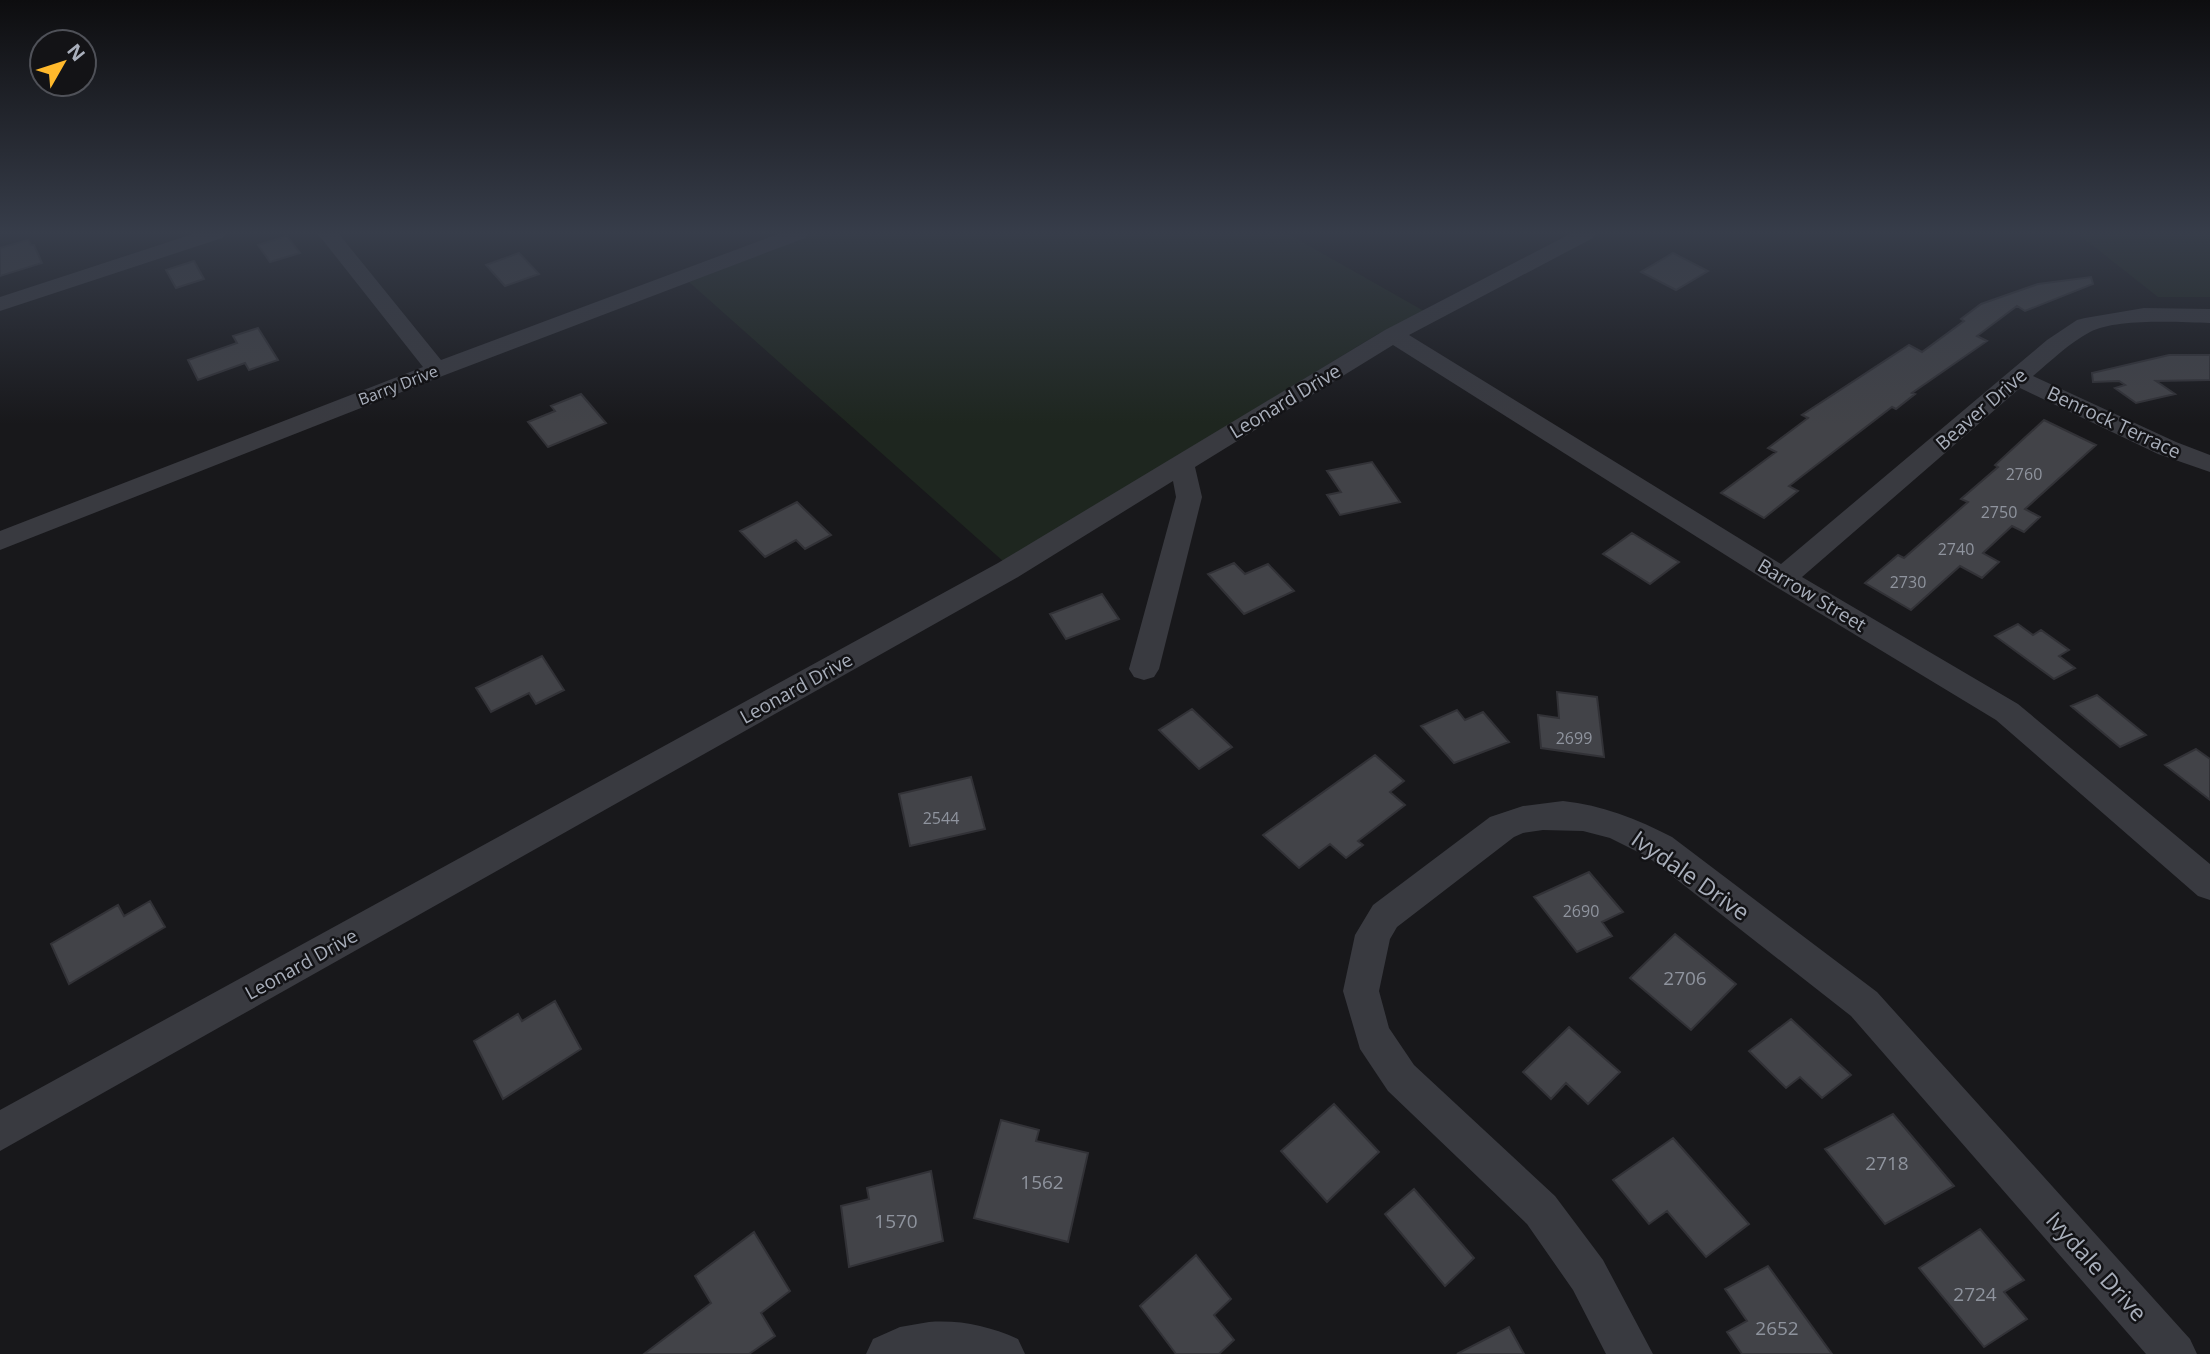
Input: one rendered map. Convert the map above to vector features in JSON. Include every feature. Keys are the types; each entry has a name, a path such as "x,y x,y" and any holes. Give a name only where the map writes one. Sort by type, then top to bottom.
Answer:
{"street":[{"path":"0,304 21,297"},
{"path":"379,297 437,370"},
{"name":"Barry Drive","path":"0,541 630,297"},
{"name":"Leonard Drive","path":"0,1132 1008,570 1393,335 1465,297"},
{"name":"Beaver Drive","path":"1783,578 2055,345 2085,325 2144,316 2210,316"},
{"name":"Barrow Street","path":"1393,335 1783,578 2007,712 2210,885"},
{"name":"Benrock Terrace","path":"2018,378 2167,449 2210,464"},
{"path":"1144,669 1189,496 1182,464"},
{"name":"Ivydale Drive","path":"1631,1354 1609,1319 1588,1275 1541,1210 1401,1078 1373,1036 1361,991 1373,934 1385,916 1502,827 1522,819 1556,814 1581,817 1631,830 1660,847 1864,1004 2175,1354"},
{"path":"888,1354 946,1341 990,1347 1003,1354"}],"shaded area":[{"path":"706,297 1400,297 1424,311 1378,334 1004,562"}],"building":[{"path":"2000,297 2060,297 2025,311 2017,306 1977,336 1987,341 1912,393 1915,394 1896,409 1892,407 1789,486 1798,491 1764,518 1721,493 1776,452 1768,448 1808,418 1802,415 1909,345 1922,352 1964,321 1961,319 1981,304"},
{"path":"258,328 278,360 249,370 245,363 198,380 188,360 237,343 233,336"},
{"path":"2169,355 2210,355 2210,380 2156,381 2175,394 2136,403 2115,388 2125,385 2119,381 2093,382 2092,373"},
{"path":"581,394 606,423 548,447 528,422 555,411 551,406"},
{"path":"2044,420 2096,445 2025,509 2040,517 2024,532 2012,526 1983,553 1999,562 1982,578 1960,566 1911,610 1865,583 1898,555 1904,558 1968,502 1961,499 1998,467 1995,465"},
{"path":"1372,462 1400,502 1340,515 1327,495 1341,492 1327,471"},
{"path":"797,502 831,535 805,549 796,540 765,557 740,531"},
{"path":"1632,533 1679,562 1650,584 1603,554"},
{"path":"1234,563 1245,574 1268,564 1294,591 1244,614 1208,574"},
{"path":"1102,594 1119,619 1066,639 1050,614"},
{"path":"2018,624 2033,635 2041,630 2069,650 2059,656 2075,668 2054,679 1995,636"},
{"path":"542,656 564,690 536,704 529,693 491,712 476,688"},
{"path":"1557,692 1597,697 1604,757 1541,748 1538,715 1559,718"},
{"path":"2097,695 2146,735 2120,747 2071,706"},
{"path":"1192,709 1232,747 1199,769 1159,730"},
{"path":"1457,710 1465,720 1483,712 1509,742 1454,763 1421,726"},
{"path":"2196,749 2210,759 2210,800 2165,765"},
{"path":"1375,755 1404,781 1390,792 1405,805 1358,841 1363,845 1346,858 1330,844 1299,868 1263,835"},
{"path":"971,777 985,829 910,846 899,794"},
{"path":"1589,872 1623,912 1602,922 1612,936 1577,952 1534,897"},
{"path":"150,901 165,927 69,984 51,944 118,905 124,916"},
{"path":"1675,934 1736,984 1691,1030 1630,978"},
{"path":"555,1001 581,1049 503,1099 474,1041 518,1014 522,1021"},
{"path":"1791,1019 1851,1075 1822,1098 1800,1077 1786,1088 1749,1051"},
{"path":"1569,1027 1620,1072 1588,1104 1566,1083 1551,1099 1523,1072"},
{"path":"1334,1104 1379,1152 1327,1202 1281,1151"},
{"path":"1893,1114 1954,1186 1885,1224 1825,1149"},
{"path":"1001,1120 1039,1130 1036,1141 1088,1153 1068,1242 974,1218"},
{"path":"1673,1138 1749,1224 1706,1257 1667,1211 1649,1224 1613,1180"},
{"path":"931,1171 943,1241 849,1267 841,1206 869,1199 867,1188"},
{"path":"1414,1189 1474,1258 1445,1286 1385,1214"},
{"path":"1980,1229 2024,1280 2004,1292 2027,1319 1984,1347 1919,1268"},
{"path":"754,1232 790,1291 761,1313 775,1336 749,1354 644,1354 711,1303 695,1276"},
{"path":"1196,1255 1231,1299 1214,1315 1234,1340 1219,1354 1176,1354 1140,1306"},
{"path":"1768,1266 1832,1354 1742,1354 1727,1332 1747,1321 1725,1289"},
{"path":"1509,1327 1524,1354 1457,1354"}]}
